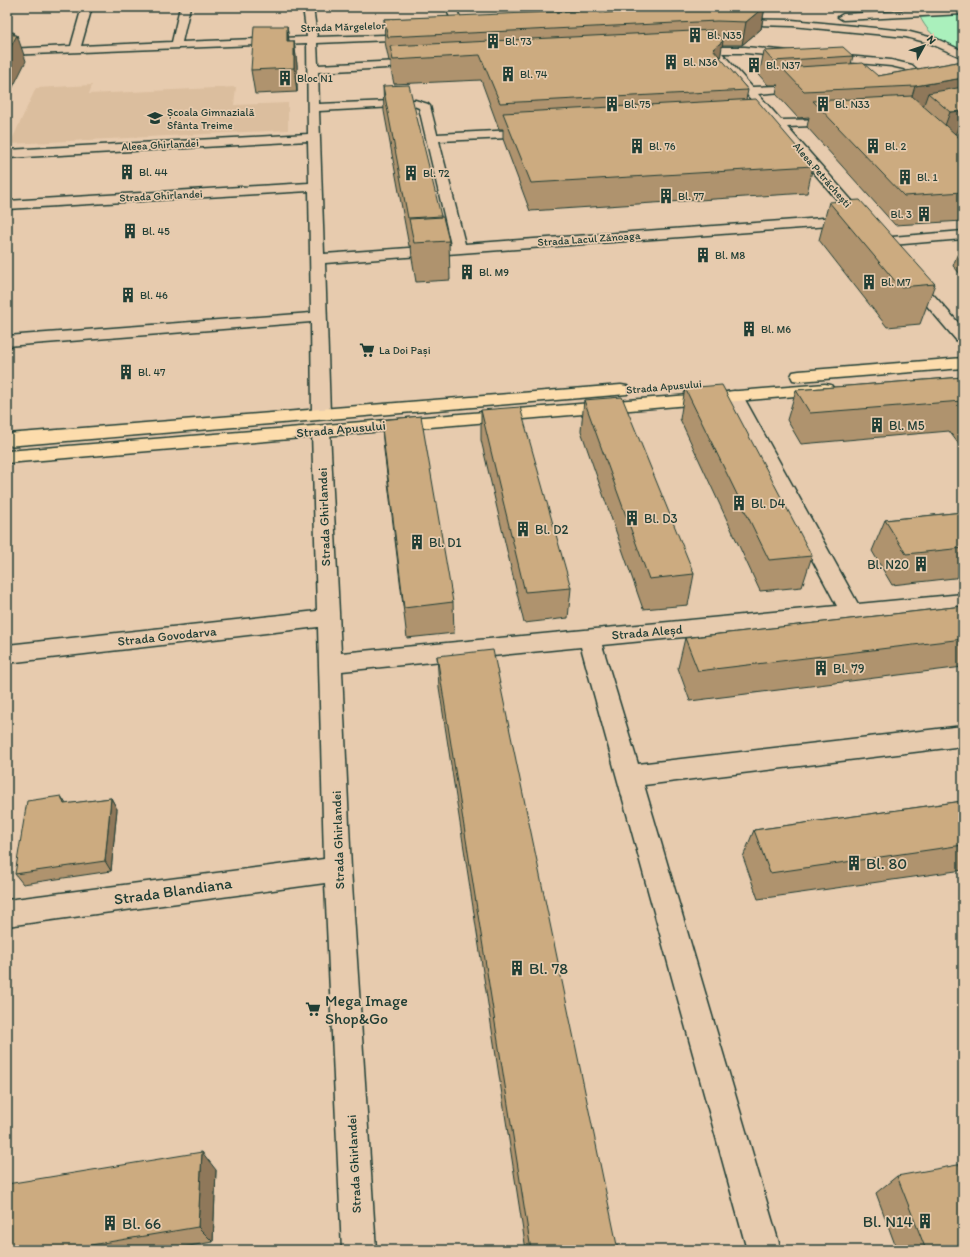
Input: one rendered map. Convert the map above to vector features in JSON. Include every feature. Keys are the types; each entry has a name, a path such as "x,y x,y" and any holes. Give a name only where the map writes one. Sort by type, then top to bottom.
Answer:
{"main road":[{"name":"Strada Apusului","path":"7,457 321,423 963,362"},
{"name":"Strada Apusului","path":"7,440 321,423 734,396 963,377"}],"street":[{"path":"75,49 87,7"},
{"path":"176,46 185,7"},
{"name":"Strada Ghirlandei","path":"308,7 312,40 321,423 338,869 359,1250"},
{"path":"450,7 463,33"},
{"path":"619,26 639,26 620,7"},
{"path":"718,23 963,10"},
{"path":"739,12 748,21 810,24 916,36 932,41 963,55"},
{"path":"904,14 916,36"},
{"name":"Strada Mărgelelor","path":"7,52 426,35"},
{"name":"Aleea Petrăchești","path":"713,49 890,254"},
{"path":"683,50 745,50 891,63 908,67 916,73 909,78 881,82"},
{"path":"312,69 432,63"},
{"path":"750,91 821,86"},
{"path":"314,108 419,104 424,106 458,248"},
{"path":"758,119 776,121 846,120"},
{"path":"432,138 543,132"},
{"name":"Aleea Ghirlandei","path":"7,154 314,137"},
{"name":"Strada Ghirlandei","path":"7,205 315,187"},
{"name":"Strada Lacul Zănoaga","path":"317,259 861,220"},
{"path":"880,242 963,235"},
{"path":"901,266 963,338"},
{"path":"7,341 318,318"},
{"path":"734,396 852,613"},
{"name":"Strada Aleșd","path":"330,663 963,602"},
{"name":"Strada Govodarva","path":"7,654 328,618"},
{"path":"589,637 764,1250"},
{"path":"629,776 963,736"},
{"name":"Strada Blandiana","path":"7,913 338,869"}],"shaded area":[{"name":"Școala Gimnazială Sfânta Treime","path":"92,85 89,94 236,87 234,105 288,103 288,130 10,144 36,88"}],"green space":[{"path":"963,14 963,51 949,45 933,35 920,17"}],"building":[{"path":"764,7 746,22 717,21 388,37 384,19 598,10 600,13"},
{"path":"254,26 287,26 287,41 294,41 294,68 251,70"},
{"path":"713,30 723,41 713,49 748,90 500,103 480,55 393,60 390,46"},
{"path":"14,32 13,35 17,35 7,54 7,33"},
{"path":"843,47 853,56 773,61 764,51"},
{"path":"963,61 963,78 915,86 804,91 782,68 863,63 878,76"},
{"name":"Bl. 72","path":"409,85 441,216 408,218 383,86"},
{"path":"963,87 963,111 950,112 928,93"},
{"path":"912,96 963,141 963,192 904,196 813,101"},
{"path":"756,99 813,166 531,183 503,113"},
{"path":"860,200 935,284 900,287 829,202"},
{"path":"443,217 449,241 414,243 409,219"},
{"path":"963,377 963,402 810,413 796,390"},
{"path":"722,385 812,556 769,560 685,388"},
{"path":"622,397 694,574 649,579 584,400"},
{"name":"Bl. D2","path":"520,407 571,588 525,592 481,410"},
{"name":"Bl. D1","path":"421,416 453,602 404,608 381,420"},
{"path":"963,512 963,548 906,554 885,520"},
{"path":"963,606 963,639 698,671 685,638"},
{"name":"Bl. 78","path":"493,650 618,1250 531,1250 437,656"},
{"path":"61,796 64,804 111,798 105,861 15,874 27,801"},
{"path":"963,801 963,845 770,873 754,830"},
{"name":"Bl. 66","path":"202,1152 198,1227 61,1250 7,1250 7,1184"},
{"name":"Bl. N14","path":"963,1164 963,1250 926,1250 897,1176"}],"place":[{"name":"Bl. N35","path":"695,35"},
{"name":"Bl. 73","path":"493,41"},
{"name":"Bl. N36","path":"671,62"},
{"name":"Bl. N37","path":"754,65"},
{"name":"Bl. 74","path":"508,74"},
{"name":"Bloc N1","path":"285,78"},
{"name":"Bl. 75","path":"612,104"},
{"name":"Bl. N33","path":"823,104"},
{"name":"Școala Gimnazială Sfânta Treime","path":"155,118"},
{"name":"Bl. 76","path":"637,146"},
{"name":"Bl. 2","path":"873,146"},
{"name":"Bl. 44","path":"127,172"},
{"name":"Bl. 72","path":"411,173"},
{"name":"Bl. 1","path":"905,177"},
{"name":"Bl. 77","path":"666,196"},
{"name":"Bl. 3","path":"924,214"},
{"name":"Bl. 45","path":"130,231"},
{"name":"Bl. M8","path":"703,255"},
{"name":"Bl. M9","path":"467,272"},
{"name":"Bl. M7","path":"869,282"},
{"name":"Bl. 46","path":"128,295"},
{"name":"Bl. M6","path":"749,329"},
{"name":"La Doi Pași","path":"367,350"},
{"name":"Bl. 47","path":"126,372"},
{"name":"Bl. M5","path":"877,425"},
{"name":"Bl. D4","path":"739,503"},
{"name":"Bl. D3","path":"632,518"},
{"name":"Bl. D2","path":"523,529"},
{"name":"Bl. D1","path":"417,542"},
{"name":"Bl. N20","path":"921,564"},
{"name":"Bl. 79","path":"821,668"},
{"name":"Bl. 80","path":"854,863"},
{"name":"Bl. 78","path":"517,968"},
{"name":"Mega Image Shop&Go","path":"313,1009"},
{"name":"Bl. N14","path":"925,1221"},
{"name":"Bl. 66","path":"110,1223"}]}
